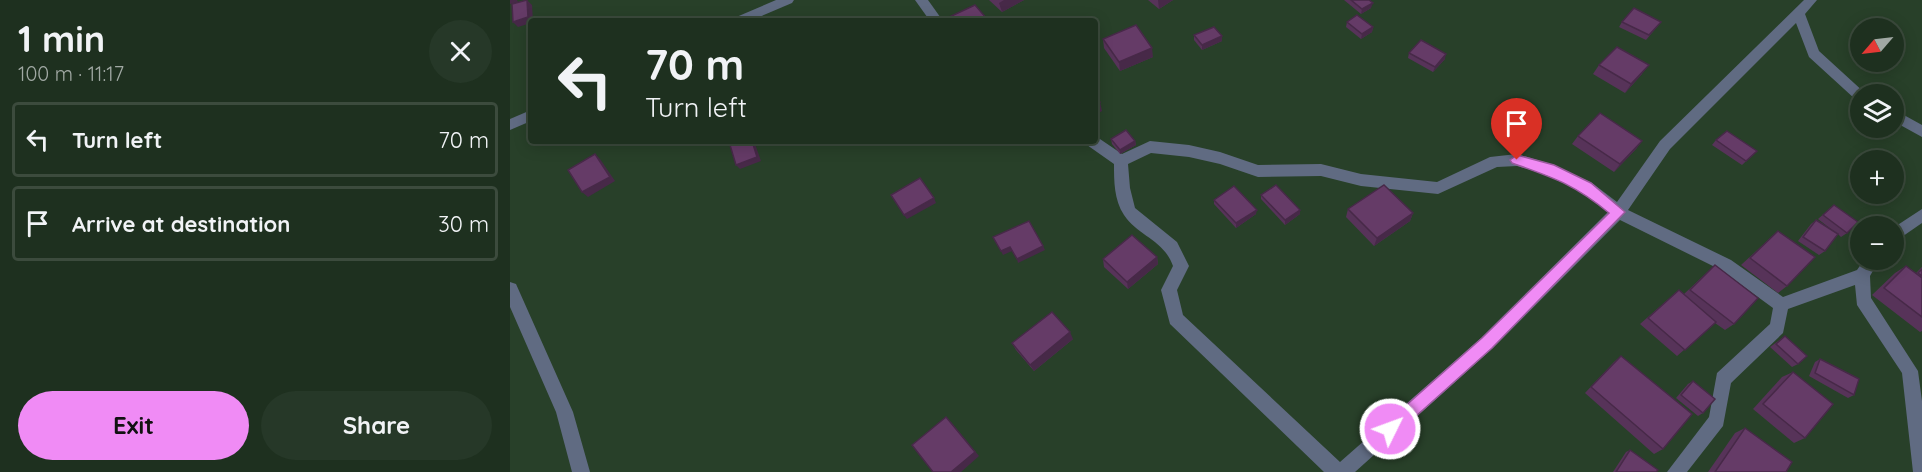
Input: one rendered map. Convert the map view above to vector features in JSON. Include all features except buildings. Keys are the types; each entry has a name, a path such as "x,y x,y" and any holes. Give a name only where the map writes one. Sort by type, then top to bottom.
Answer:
{"street":[{"path":"745,18 788,0"},
{"path":"921,0 935,18"},
{"path":"1342,472 1487,343 1618,212 1665,145 1810,0"},
{"path":"1798,13 1814,54 1850,86"},
{"path":"510,125 528,116"},
{"path":"1904,121 1922,132"},
{"path":"1096,144 1121,161"},
{"path":"1121,161 1150,147 1210,155 1258,171 1321,170 1361,180 1438,188 1496,161 1517,160 1549,169 1587,187 1618,212 1726,265 1781,305"},
{"path":"1121,161 1121,181 1130,211 1162,236 1177,254 1181,266 1169,290 1176,319 1337,472"},
{"path":"1904,229 1922,215"},
{"path":"1865,270 1862,275 1863,300 1916,375 1922,472"},
{"path":"1781,305 1862,275"},
{"path":"510,289 564,412 581,472"},
{"path":"1676,472 1717,420 1723,379 1777,328 1781,305"}],"route":[{"path":"1390,429 1487,343 1618,212 1587,187 1549,169 1517,160"}]}
